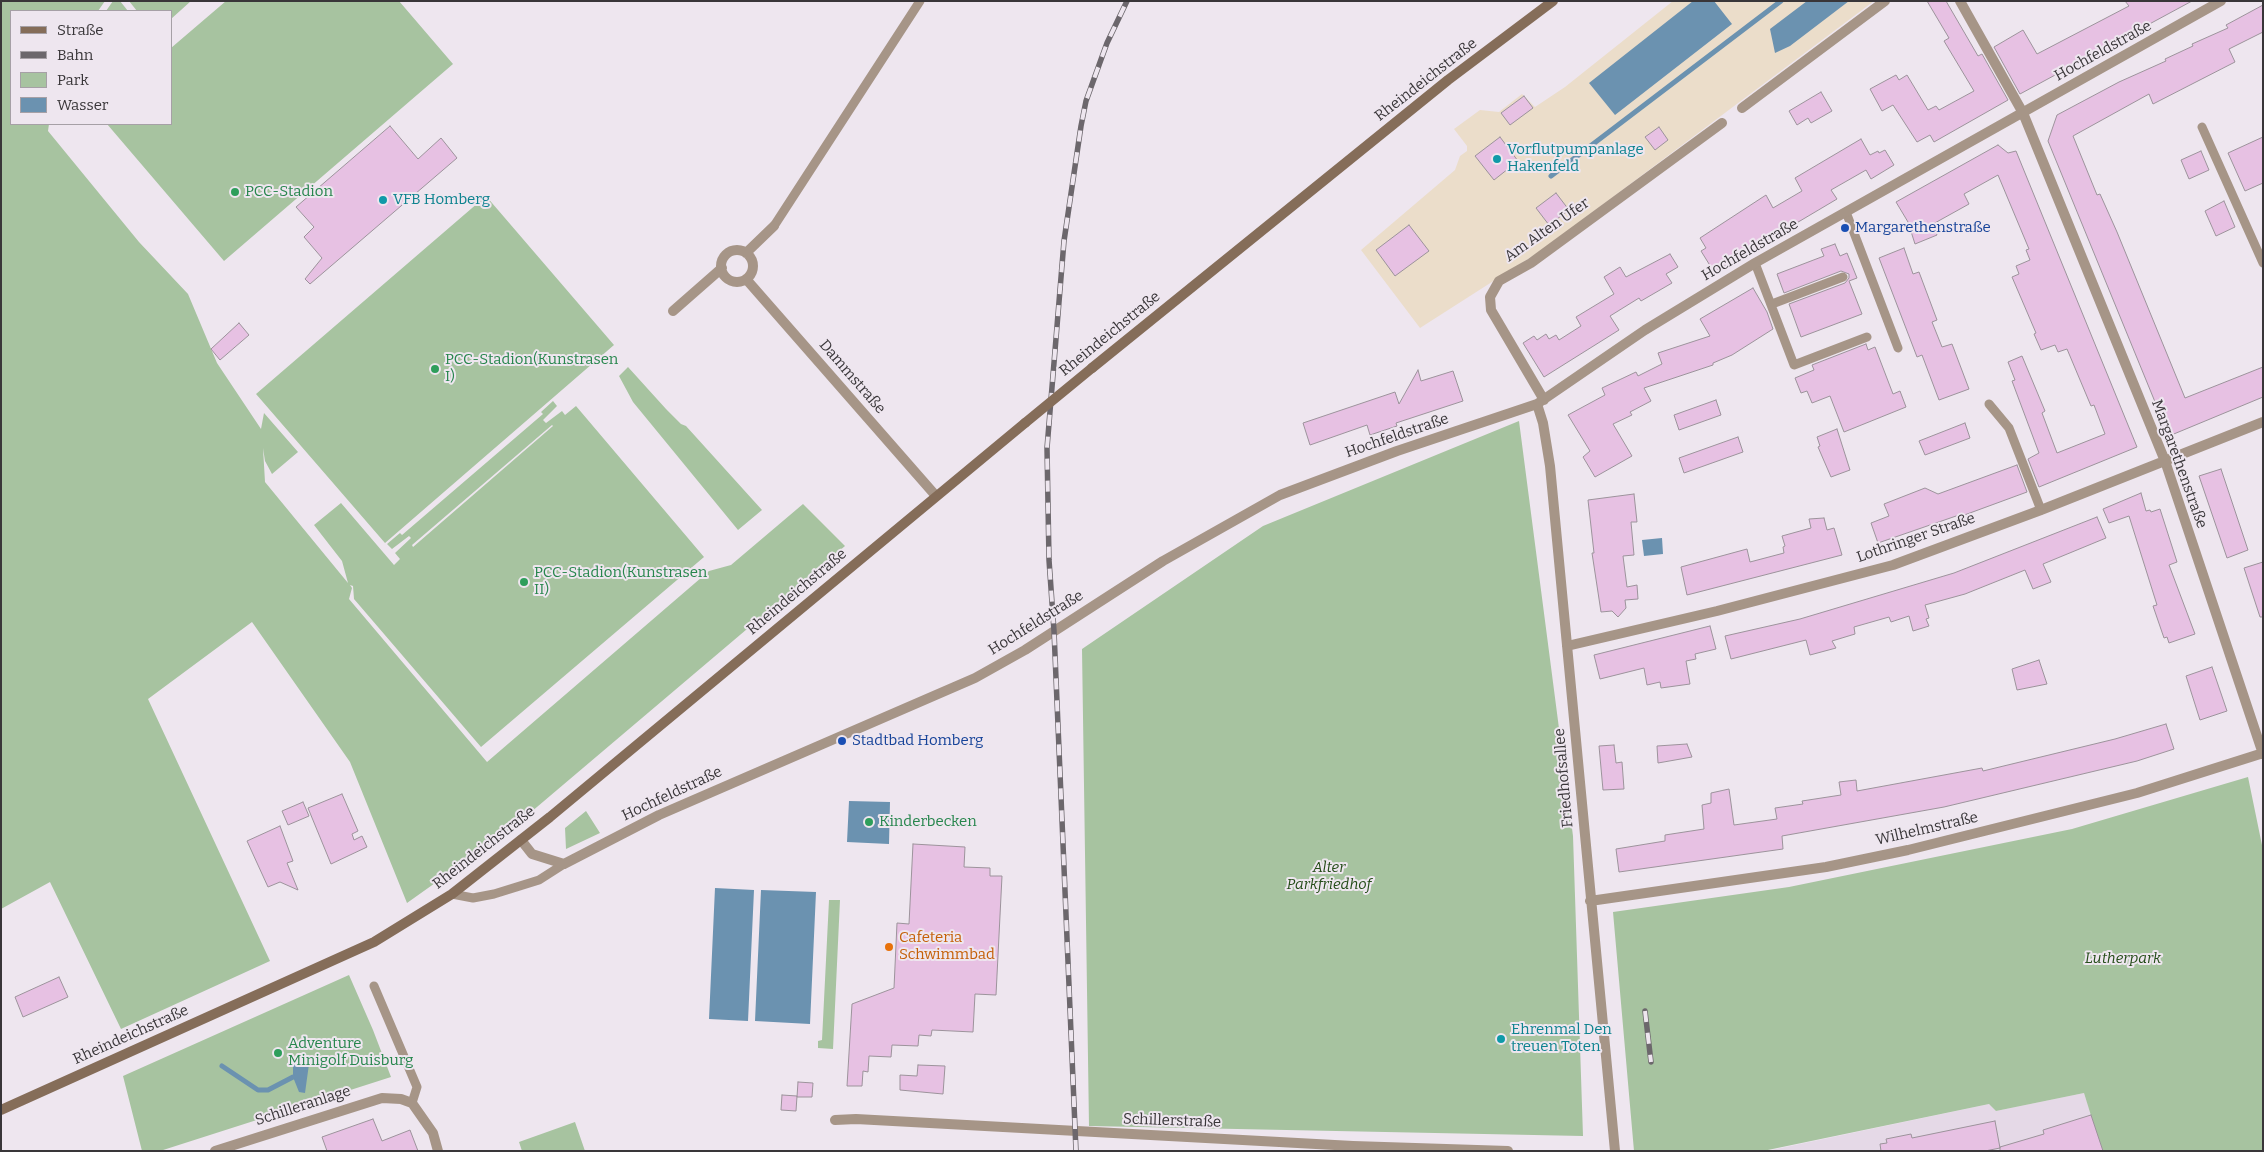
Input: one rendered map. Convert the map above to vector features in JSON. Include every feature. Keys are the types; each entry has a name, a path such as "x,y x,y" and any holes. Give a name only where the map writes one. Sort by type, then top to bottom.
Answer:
{"main road":[{"name":"Rheindeichstraße","path":"1,1110 374,942 452,894 522,840 1092,368 1448,80 1553,1"}],"street":[{"path":"1742,108 1885,1"},
{"name":"Margarethenstraße","path":"1960,1 2023,113 2165,461 2263,754"},
{"name":"Hochfeldstraße","path":"564,864 659,815 975,678 1026,650 1162,561 1280,495 1397,451 1541,402 1645,330 1755,263 2221,1"},
{"name":"Am Alten Ufer","path":"1541,402 1491,310 1490,297 1499,281 1531,263 1722,123"},
{"path":"746,253 774,226"},
{"path":"735,250 746,253 753,263 753,269 746,279 733,281 728,279 722,268 720,254 735,250"},
{"path":"673,311 722,268"},
{"name":"Dammstraße","path":"746,279 936,496"},
{"name":"Friedhofsallee","path":"1541,402 1550,466 1615,1151"},
{"name":"Lothringer Straße","path":"1567,646 1717,611 1893,565 2041,510 2263,422"},
{"name":"Wilhelmstraße","path":"1590,900 1826,867 1908,850 2137,793 2263,754"},
{"path":"522,840 532,854 564,864"},
{"name":"Schilleranlage","path":"215,1151 361,1103 382,1098 401,1099 412,1103"},
{"path":"412,1103 433,1133 438,1151"},
{"name":"Schillerstraße","path":"835,1120 856,1119 1352,1148 1508,1151"}],"lane":[{"path":"774,226 920,1"},
{"path":"2202,128 2263,263"},
{"path":"1846,212 1898,348"},
{"path":"1755,263 1794,365 1867,337"},
{"path":"1772,304 1843,277"},
{"path":"1989,404 2009,428 2041,510"},
{"name":"Hochfeldstraße","path":"452,894 473,898 494,894 539,880 564,864"},
{"path":"374,986 417,1087 412,1103"}],"shaded area":[{"path":"1673,1 1874,1 1545,248 1420,328 1361,250 1455,170 1460,156 1467,151 1467,146 1454,129 1480,110 1499,112 1522,94 1535,107 1565,87"},
{"path":"2084,1093 2103,1151 1767,1151 1989,1104 1996,1111"}],"green space":[{"path":"1,1 105,1 99,10 10,10 10,125 49,125 48,131 139,242 188,294 217,363 261,429 264,413 298,452 272,474 265,461 263,448 265,482 348,583 342,561 314,525 341,503 394,565 400,559 395,553 411,538 409,536 392,549 387,544 400,533 402,535 543,414 541,412 553,401 557,406 543,420 546,423 562,411 565,415 576,406 704,557 481,747 354,599 353,586 350,585 352,588 349,599 487,762 709,571 731,565 803,504 845,546 511,829 407,903 350,762 252,622 148,699 270,961 121,1029 50,882 1,909","holes":["553,426 413,547 412,545"]},
{"path":"113,1 120,1 127,10 107,10"},
{"path":"129,1 191,1 172,18 172,10 136,10"},
{"name":"PCC-Stadion","path":"226,1 399,1 453,64 224,261 108,125 172,125 172,47"},
{"name":"PCC-Stadion(Kunstrasen I)","path":"486,196 614,345 385,543 256,394"},
{"path":"628,367 666,409 681,424 686,426 762,510 738,530 633,402 619,376"},
{"name":"Alter Parkfriedhof","path":"1519,421 1573,836 1583,1136 1089,1126 1082,649 1263,526"},
{"name":"Lutherpark","path":"2248,777 2263,850 2263,1151 2102,1151 2084,1093 1996,1111 1989,1104 1763,1151 1634,1151 1613,912 1789,887 2072,829"},
{"path":"586,811 600,833 566,849 565,828"},
{"path":"829,900 840,900 833,1049 818,1048 818,1041 822,1040"},
{"name":"Adventure Minigolf Duisburg","path":"349,975 391,1077 160,1151 142,1151 123,1076"},
{"path":"575,1122 585,1151 522,1151 519,1142"}],"water":[{"path":"1693,1 1714,1 1732,24 1615,115 1589,83"},
{"path":"1807,1 1849,1 1790,46 1775,53 1770,29"},
{"path":"1662,538 1663,554 1644,556 1642,540"},
{"name":"Kinderbecken","path":"849,801 890,802 889,844 847,842"},
{"path":"715,888 754,890 748,1021 709,1019"},
{"path":"761,890 816,892 810,1024 755,1021"},
{"path":"299,1057 306,1058 309,1064 305,1093 299,1092 293,1077 293,1061"}],"building":[{"path":"1927,1 1946,1 1978,56 1982,54 2008,100 1934,142 1930,135 1917,142 1893,105 1882,111 1870,89 1896,75 1899,80 1907,75 1928,110 1936,106 1939,110 1974,91 1944,41 1949,38"},
{"path":"2125,1 2192,1 2020,94 1994,47 2023,30 2037,54 2129,6"},
{"path":"2263,5 2263,32 2229,49 2235,62 2153,104 2149,94 2073,136 2097,195 2100,194 2117,232 2185,398 2263,367 2263,397 2169,436 2048,141 2057,115 2119,82 2166,61 2165,59 2193,46 2192,44 2228,28 2226,25"},
{"path":"1821,92 1832,111 1811,123 1808,118 1797,125 1789,111"},
{"path":"1524,96 1533,108 1510,125 1501,113"},
{"path":"390,126 418,159 441,138 457,158 310,284 305,279 322,258 304,237 314,227 296,207"},
{"path":"1659,127 1668,140 1655,150 1645,137"},
{"name":"Vorflutpumpanlage Hakenfeld","path":"1500,137 1518,161 1494,180 1475,156"},
{"path":"2263,137 2263,183 2245,191 2228,153"},
{"path":"1861,139 1870,155 1885,150 1894,165 1871,179 1866,170 1831,190 1837,199 1714,272 1701,251 1706,248 1700,238 1766,195 1773,208 1802,191 1795,178"},
{"path":"1998,145 2008,153 2016,151 2137,447 2039,487 2028,459 2039,453 2012,381 2015,380 2008,362 2022,356 2045,411 2042,413 2057,453 2105,434 2094,405 2091,406 2067,349 2058,352 2055,345 2041,350 2034,334 2036,333 2012,277 2019,274 2016,266 2030,260 2026,250 2029,249 1998,175 1964,194 1969,204 1933,224 1937,235 1915,244 1908,222 1896,202"},
{"path":"2201,151 2209,170 2189,179 2181,160"},
{"path":"1556,193 1569,210 1549,225 1536,208"},
{"path":"2224,201 2235,227 2216,236 2205,211"},
{"path":"1409,225 1429,251 1395,276 1376,250"},
{"path":"1835,244 1840,256 1847,253 1857,278 1849,281 1862,314 1801,337 1789,304 1845,283 1849,278 1849,274 1841,271 1784,293 1777,274 1824,256 1821,249"},
{"path":"1904,248 1913,274 1919,272 1937,320 1932,322 1942,347 1952,344 1969,389 1939,400 1922,355 1917,357 1879,258"},
{"path":"1670,254 1678,267 1666,274 1672,283 1641,301 1639,298 1610,316 1619,330 1544,377 1523,343 1534,336 1537,340 1546,334 1549,339 1556,335 1559,340 1581,326 1576,317 1614,294 1604,277 1620,267 1626,277"},
{"path":"1753,288 1767,312 1773,329 1732,355 1713,363 1713,365 1644,388 1651,401 1630,412 1632,415 1613,424 1632,456 1595,477 1583,457 1590,451 1568,415 1605,395 1602,388 1636,372 1638,376 1662,364 1658,353 1710,336 1700,319"},
{"path":"239,323 249,335 220,360 211,349"},
{"path":"1866,344 1868,350 1875,347 1893,394 1900,391 1906,407 1844,432 1830,396 1812,403 1807,391 1801,393 1795,378 1814,370 1812,365"},
{"path":"1418,370 1421,381 1453,371 1463,401 1396,423 1397,426 1370,435 1367,425 1310,445 1303,423 1395,392 1399,404"},
{"path":"1716,400 1721,415 1679,430 1674,415"},
{"path":"1965,423 1970,438 1925,455 1919,441"},
{"path":"1837,429 1850,470 1831,477 1818,447 1820,446 1817,437"},
{"path":"1738,437 1743,452 1684,473 1679,458"},
{"path":"2017,465 2027,492 1959,517 1959,515 1878,543 1871,523 1889,516 1884,504 1925,488 1938,494"},
{"path":"2221,469 2248,550 2227,558 2199,476"},
{"path":"2141,493 2146,511 2150,510 2151,512 2160,509 2177,562 2169,565 2195,634 2169,643 2167,637 2164,638 2153,606 2157,605 2129,516 2109,523 2103,509"},
{"path":"1634,494 1637,522 1631,522 1634,555 1623,556 1627,587 1637,585 1638,599 1625,600 1626,608 1618,617 1612,611 1601,612 1592,553 1594,553 1588,500"},
{"path":"2097,517 2106,538 2043,564 2051,582 2033,589 2025,570 1965,594 1925,605 1929,618 1926,619 1929,626 1913,631 1909,616 1891,622 1889,617 1854,627 1855,634 1832,641 1836,648 1810,655 1806,640 1731,659 1725,636 1800,619 1954,573"},
{"path":"1824,518 1827,530 1834,528 1842,555 1687,595 1681,567 1747,549 1750,562 1784,553 1783,547 1785,546 1782,536 1811,528 1809,519"},
{"path":"2263,562 2263,617 2260,617 2244,568"},
{"path":"1710,626 1716,649 1695,654 1696,659 1686,661 1690,684 1661,688 1660,682 1647,685 1644,668 1600,679 1594,655"},
{"path":"2039,660 2047,684 2017,690 2012,669"},
{"path":"2212,667 2227,711 2200,720 2186,676"},
{"path":"2166,724 2174,749 2137,761 1944,807 1782,836 1783,849 1619,872 1616,849 1665,841 1665,835 1704,829 1702,805 1711,803 1711,793 1729,789 1734,825 1777,819 1775,808 1803,804 1802,801 1841,795 1839,782 1856,780 1857,791 1982,768 1983,771 2115,739"},
{"path":"1687,744 1692,757 1658,763 1657,746"},
{"path":"1614,745 1616,763 1622,762 1624,789 1603,790 1599,746"},
{"path":"342,794 358,831 352,834 354,840 362,836 367,847 331,864 308,808"},
{"path":"303,802 309,816 288,825 282,811"},
{"path":"280,826 293,861 287,863 298,890 280,882 268,887 247,841"},
{"path":"913,844 965,847 964,867 990,868 990,876 1002,876 996,995 975,994 973,1032 932,1030 931,1036 919,1035 918,1046 892,1045 891,1057 869,1056 868,1072 863,1071 862,1086 847,1086 852,1004 894,988 897,923 909,924"},
{"path":"59,977 68,997 23,1017 15,997"},
{"path":"918,1065 945,1066 943,1094 900,1090 900,1075 917,1076"},
{"path":"798,1082 813,1083 812,1097 797,1097"},
{"path":"782,1095 797,1096 796,1111 781,1110"},
{"path":"2091,1115 2103,1151 2000,1151 2000,1147 2044,1134 2043,1130"},
{"path":"373,1119 382,1141 410,1130 418,1151 327,1151 322,1137"},
{"path":"1995,1121 2000,1148 1985,1151 1881,1151 1880,1144 1887,1143 1886,1139 1911,1134 1912,1138"}],"waterway":[{"path":"1551,176 1781,1"},
{"path":"222,1066 258,1090 268,1090 293,1077"}],"railway":[{"path":"1076,1151 1054,631 1049,560 1047,448 1064,241 1081,126 1086,101 1107,43 1127,1"},
{"path":"1645,1011 1651,1062"}],"place":[{"name":"Vorflutpumpanlage Hakenfeld","path":"1497,159"},
{"name":"PCC-Stadion","path":"235,192"},
{"name":"VFB Homberg","path":"383,200"},
{"name":"Margarethenstraße","path":"1845,228"},
{"name":"PCC-Stadion(Kunstrasen I)","path":"435,369"},
{"name":"PCC-Stadion(Kunstrasen II)","path":"524,582"},
{"name":"Stadtbad Homberg","path":"842,741"},
{"name":"Kinderbecken","path":"869,822"},
{"name":"Cafeteria Schwimmbad","path":"889,947"},
{"name":"Ehrenmal Den treuen Toten","path":"1501,1039"},
{"name":"Adventure Minigolf Duisburg","path":"278,1053"}]}
